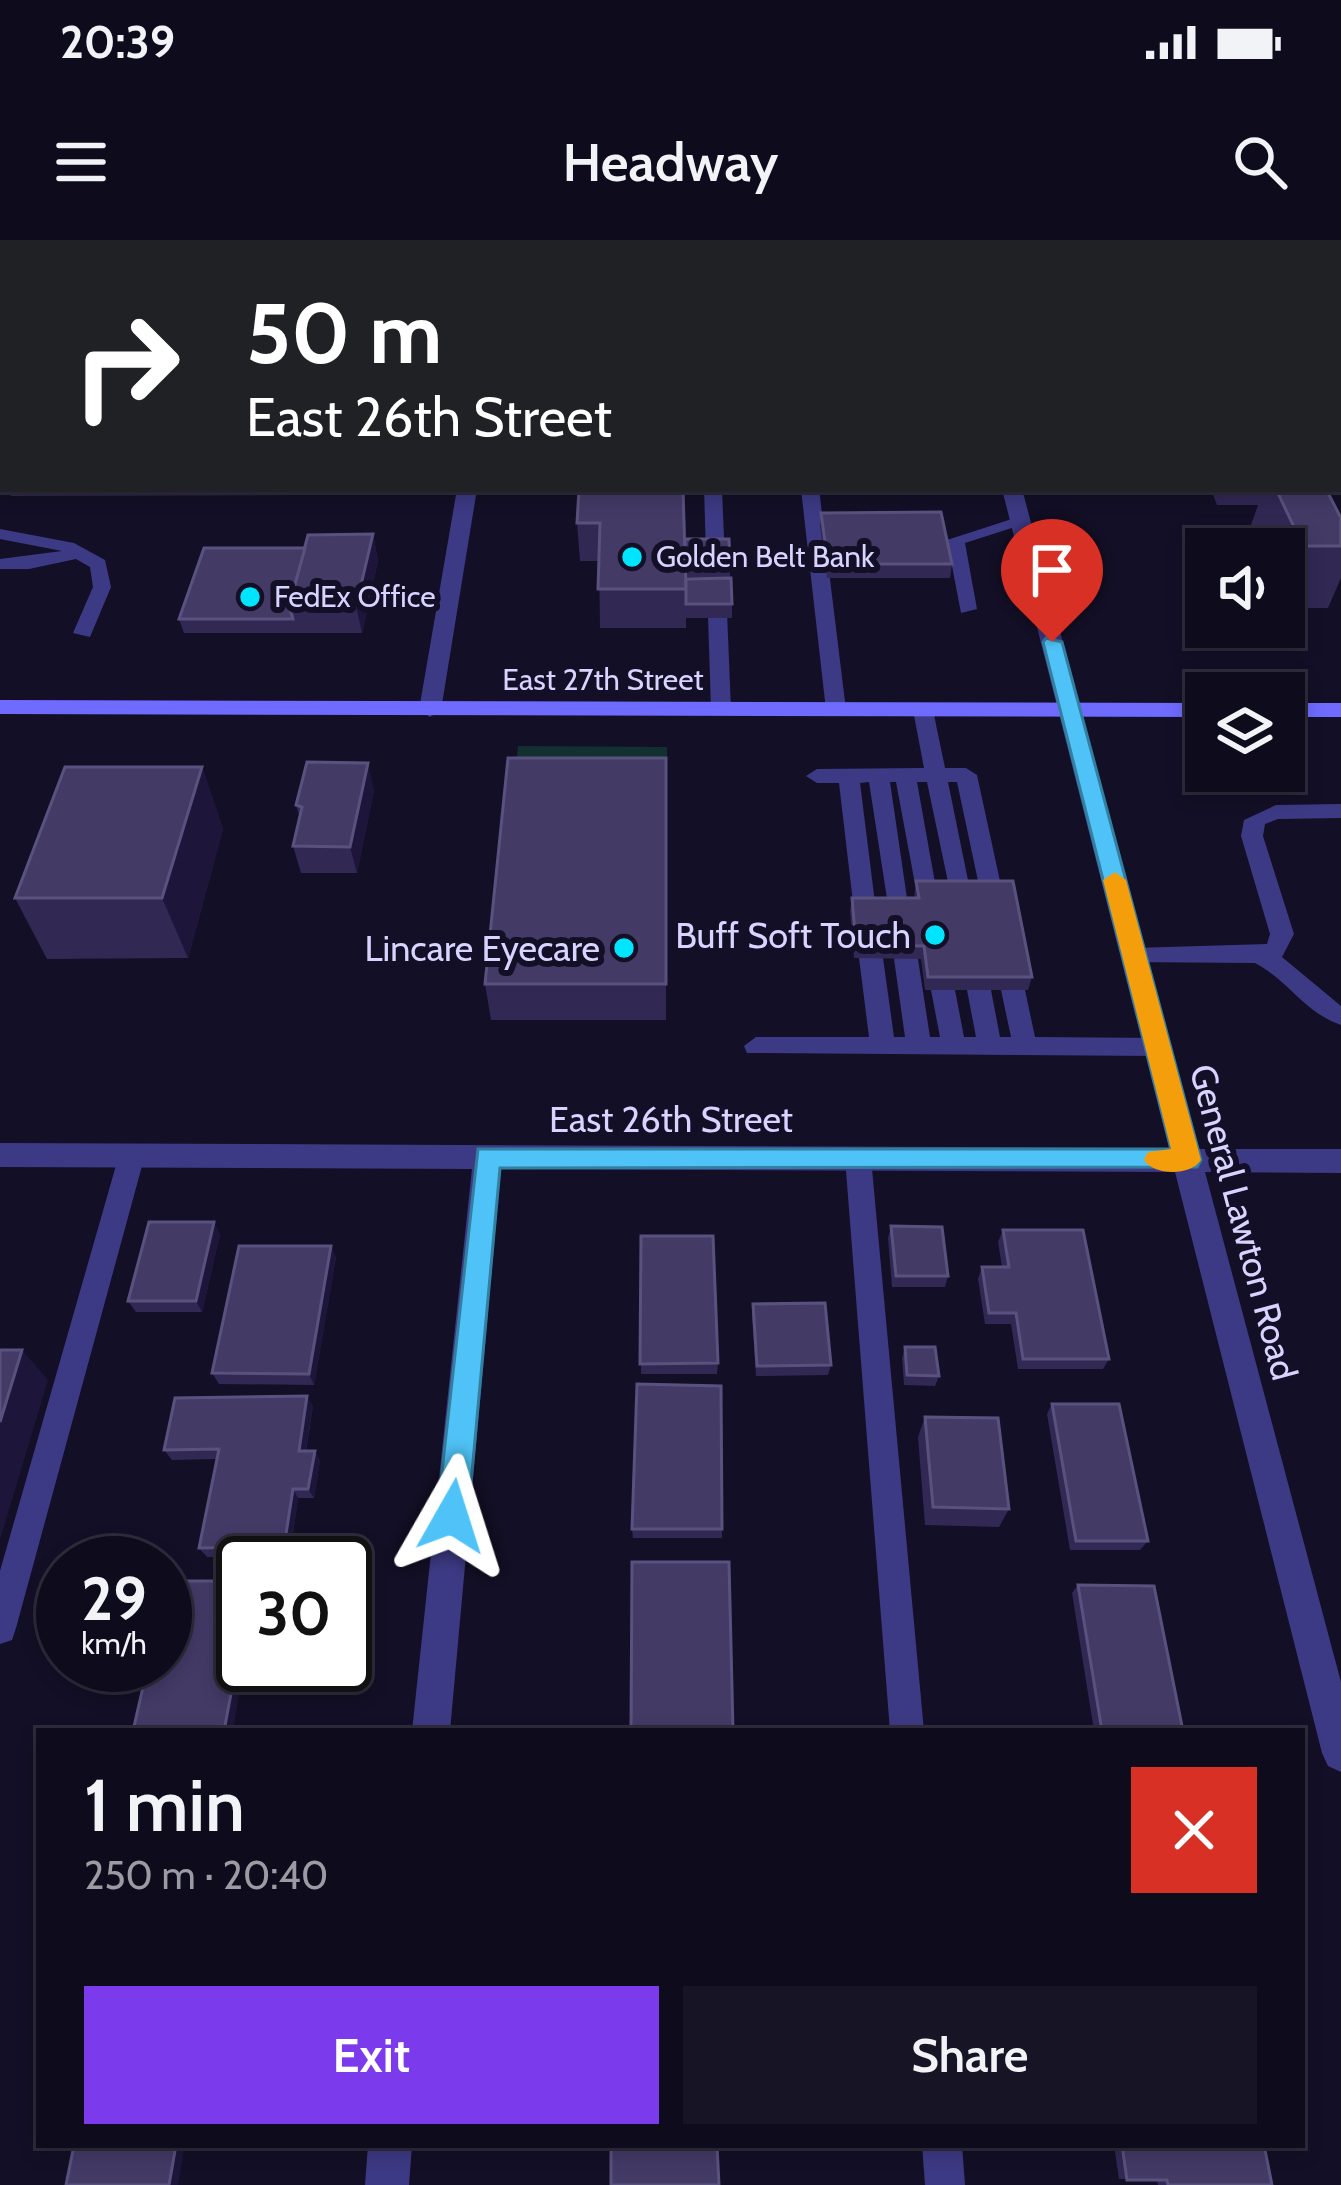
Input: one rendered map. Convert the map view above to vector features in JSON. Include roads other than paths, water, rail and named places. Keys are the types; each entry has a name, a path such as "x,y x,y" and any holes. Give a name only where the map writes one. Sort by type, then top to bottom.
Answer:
{"main road":[{"name":"East 27th Street","path":"1,710 1185,710"},
{"path":"1305,710 1341,710"}],"street":[{"path":"430,710 466,492"},
{"name":"General Lawton Road","path":"1013,492 1341,1753"},
{"name":"East 26th Street","path":"0,1155 1341,1161"},
{"path":"431,1728 488,1157"},
{"path":"387,2185 390,2148"}],"lane":[{"path":"713,492 721,710"},
{"path":"810,492 836,710"},
{"path":"968,609 956,539 1021,522"},
{"path":"0,538 50,542 83,552 99,564 103,573 83,633"},
{"path":"0,553 83,552"},
{"path":"0,564 28,564 83,552"},
{"path":"922,710 960,895"},
{"path":"878,775 898,912"},
{"path":"905,775 926,895"},
{"path":"817,776 966,775 992,895"},
{"path":"849,776 866,911"},
{"path":"1134,956 1257,955 1276,950 1282,934 1252,836 1255,820 1276,812 1341,811"},
{"path":"1257,955 1280,965 1307,999 1341,1016"},
{"path":"872,958 883,1047"},
{"path":"906,959 919,1047"},
{"path":"944,990 954,1047"},
{"path":"979,990 990,1047"},
{"path":"1013,990 1025,1047"},
{"path":"756,1046 1158,1047"},
{"path":"0,1628 132,1155"},
{"path":"858,1158 907,1728"},
{"path":"942,2148 946,2185"}],"place":[{"name":"Golden Belt Bank","path":"632,557"},
{"name":"FedEx Office","path":"250,597"},
{"name":"Buff Soft Touch","path":"935,935"},
{"name":"Lincare Eyecare","path":"624,948"}]}
